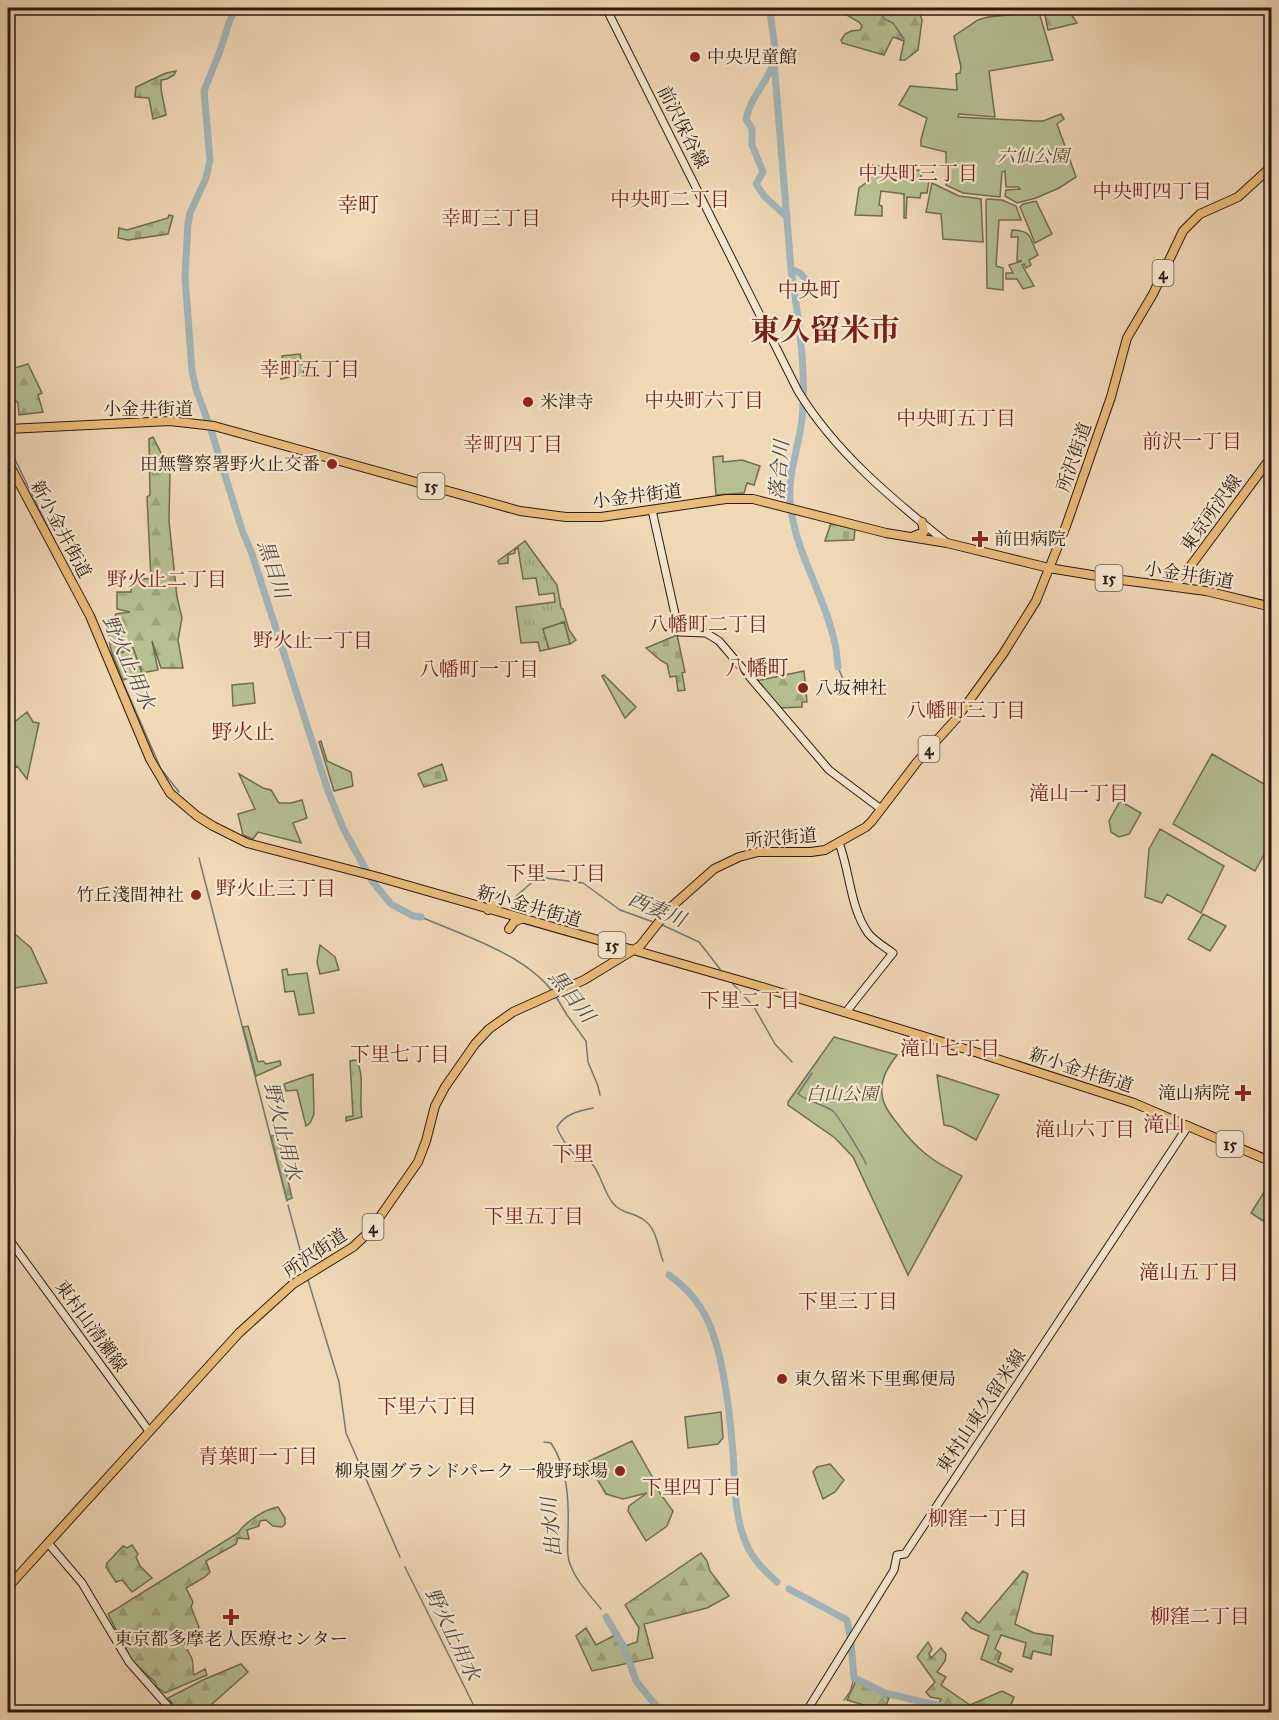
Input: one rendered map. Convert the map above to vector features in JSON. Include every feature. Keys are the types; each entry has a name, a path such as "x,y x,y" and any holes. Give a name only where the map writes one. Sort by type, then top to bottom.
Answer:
{"main road":[{"name":"前沢保谷線","path":"606,8 807,406 843,452 947,543"},
{"name":"所沢街道","path":"8,1587 239,1333 303,1277 363,1239 417,1162 440,1096 476,1044 503,1019 584,980 633,951 646,941 676,902 705,876 728,862 758,852 819,851 839,843 866,827 956,719 1003,654 1036,602 1066,526 1111,397 1127,338 1153,294 1179,239 1188,225 1200,214 1238,197 1272,166"},
{"name":"小金井街道","path":"8,429 148,422 205,424 529,513 580,518 741,498 763,501 886,532 947,543 1049,568 1235,597 1272,607"},
{"name":"東京所沢線","path":"1175,587 1272,456"},
{"name":"新小金井街道","path":"8,462 90,616 150,759 170,793 197,816 224,833 240,840 378,877 846,1012 1083,1086 1134,1103 1272,1162"},
{"path":"651,510 679,632 705,633 718,640 829,771 881,809"},
{"path":"913,537 924,532 922,522"},
{"path":"839,843 864,926 872,938 893,953 846,1012"},
{"path":"489,910 497,897"},
{"path":"509,929 514,922 521,919"},
{"name":"東村山東久留米線","path":"806,1713 894,1570 897,1555 905,1554 1188,1126"},
{"name":"東村山清瀬線","path":"8,1238 149,1431"},
{"path":"48,1543 82,1583 129,1662 173,1713"}],"green space":[{"path":"839,8 883,8 887,14 896,15 918,8 922,20 918,50 905,60 900,60 904,41 893,37 884,55 842,43 841,40 845,34 860,30 862,26 838,10"},
{"path":"1067,8 1077,23 1048,30 1044,11"},
{"name":"六仙公園","path":"1039,12 1053,60 989,71 995,117 959,114 958,117 1043,121 1061,114 1064,119 1057,124 1076,177 1059,188 1017,203 1005,196 1006,190 1020,189 1006,187 1005,171 1002,172 1000,197 963,193 946,185 946,152 921,146 927,118 899,105 910,86 957,90 956,74 960,73 961,67 954,36 978,20"},
{"path":"176,71 174,75 161,80 166,115 153,119 149,98 135,97 136,87 166,73"},
{"path":"873,165 922,171 921,178 929,181 927,193 921,193 920,198 907,197 906,218 904,218 904,194 881,191 879,205 882,206 882,216 855,215 859,188 867,182 870,167"},
{"name":"六仙公園","path":"932,183 959,196 981,199 983,242 943,239 941,214 926,212"},
{"name":"六仙公園","path":"986,200 1002,200 1016,206 1021,220 999,220 996,266 1003,268 1003,290 987,288"},
{"name":"六仙公園","path":"1036,201 1052,234 1035,243 1020,207"},
{"path":"169,215 173,216 168,234 128,240 118,238 119,228 127,230 168,218"},
{"path":"1012,230 1028,234 1038,255 1029,260 1031,265 1026,268 1024,264 1022,265 1034,286 1023,289 1017,279 1006,279 1006,273 1013,273 1009,265 1022,261 1017,261 1018,237 1011,237"},
{"path":"300,354 304,374 281,379 282,356"},
{"path":"28,364 42,393 38,395 43,412 19,415 18,403 14,399 8,401 8,370"},
{"path":"153,437 170,471 169,521 177,597 182,618 178,640 183,668 161,668 152,641 158,670 142,673 133,648 113,656 109,635 116,614 130,612 117,609 117,592 131,592 132,578 151,579 147,497 150,495 149,439"},
{"path":"723,456 723,462 742,460 760,466 754,485 747,483 744,493 716,495 713,457"},
{"path":"831,523 855,529 854,540 825,541"},
{"path":"525,541 557,585 561,608 569,630 576,640 570,644 564,622 543,629 549,649 540,651 538,642 521,643 516,607 555,602 554,593 539,595 536,578 523,579 518,548 515,553 508,555 508,563 499,564 498,561"},
{"path":"564,622 570,644 549,649 543,629"},
{"path":"677,635 685,672 682,673 685,690 678,691 676,676 670,677 667,664 646,648"},
{"path":"133,648 142,673 123,680 113,656"},
{"path":"804,671 807,702 802,702 802,707 778,708 756,681"},
{"path":"604,675 636,707 625,718 602,676"},
{"path":"253,683 255,703 233,706 232,685"},
{"path":"27,712 33,722 39,723 27,779 17,766 12,770 8,758 8,727"},
{"path":"321,741 327,761 351,772 353,786 334,791 319,742"},
{"path":"1212,754 1271,788 1271,842 1255,871 1173,824"},
{"path":"442,764 447,780 424,787 418,774"},
{"path":"239,774 271,790 279,803 302,800 307,818 293,823 301,843 258,832 253,839 243,835 238,814 255,809"},
{"path":"1120,801 1141,813 1129,834 1119,837 1111,832 1109,821"},
{"path":"1160,829 1224,866 1201,913 1167,894 1162,903 1145,897 1149,849"},
{"path":"1203,914 1226,926 1210,951 1188,939"},
{"path":"8,928 31,948 47,983 8,989"},
{"path":"320,945 335,957 339,970 320,974 317,962"},
{"path":"287,969 288,975 307,973 314,1013 299,1015 294,991 285,992 282,970"},
{"path":"248,1026 258,1062 263,1061 266,1064 280,1061 281,1065 256,1076 243,1027"},
{"name":"白山公園","path":"834,1037 897,1055 882,1083 883,1098 887,1109 918,1148 962,1176 908,1275 853,1157 835,1138 788,1105"},
{"path":"356,1060 361,1073 362,1117 346,1121 346,1117 353,1116 350,1061"},
{"path":"313,1074 314,1114 306,1126 297,1090 286,1091 284,1084"},
{"path":"937,1075 999,1095 976,1140 953,1127 944,1125"},
{"path":"278,1135 292,1198 287,1200 271,1136"},
{"path":"1264,1192 1271,1196 1271,1226 1251,1213"},
{"path":"721,1412 723,1438 718,1444 688,1448 685,1417"},
{"name":"柳泉園グランドパーク 一般野球場","path":"632,1441 658,1487 657,1489 673,1511 667,1526 646,1541 628,1511 629,1506 647,1493 623,1499 606,1494 587,1462"},
{"path":"830,1464 844,1480 835,1492 823,1499 813,1472 817,1467"},
{"path":"278,1507 285,1518 285,1524 282,1527 273,1526 266,1520 260,1521 259,1526 247,1530 249,1539 238,1538 236,1544 206,1561 210,1572 186,1588 193,1602 191,1607 199,1627 185,1640 185,1646 192,1659 194,1675 205,1669 207,1675 165,1693 132,1661 108,1614 238,1533 245,1525 267,1510"},
{"path":"132,1545 138,1554 136,1557 140,1566 152,1578 132,1592 122,1580 116,1582 106,1567 123,1546 127,1548"},
{"path":"701,1553 710,1571 729,1596 707,1608 644,1624 653,1658 592,1671 576,1636 586,1628 596,1645 615,1635 622,1647 637,1642 639,1628 625,1605"},
{"path":"1023,1571 1028,1574 1015,1624 1034,1633 1053,1636 1051,1655 1033,1651 1031,1659 1023,1656 1026,1643 1001,1635 995,1649 1001,1653 998,1662 1013,1669 1011,1672 981,1659 989,1636 971,1628 962,1619 966,1612 979,1623"},
{"path":"928,1642 932,1649 929,1654 931,1658 941,1648 946,1654 945,1661 937,1672 946,1677 941,1685 970,1705 1002,1691 1014,1697 1009,1710 1012,1712 945,1712 937,1707 941,1699 930,1697 926,1692 935,1682 917,1657"},
{"path":"241,1664 248,1672 203,1712 180,1712 168,1698 205,1679"},
{"path":"856,1681 889,1698 885,1708 847,1700"}],"waterway":[{"name":"黒目川","path":"236,8 204,91 210,160 206,178 190,213 185,276 192,371 328,791 343,828 372,881 391,904 413,916 421,917"},
{"name":"落合川","path":"770,8 775,50 773,64 751,103 746,119 752,129 752,145 763,172 756,184 765,197 787,217"},
{"path":"880,8 884,19 893,23 904,39"},
{"name":"落合川","path":"774,62 791,269 800,273 812,286"},
{"name":"落合川","path":"791,269 801,344 803,401 801,429 792,470 790,501 797,538 830,626 836,647 838,667"},
{"name":"野火止用水","path":"8,445 59,550"},
{"name":"野火止用水","path":"101,632 161,769 179,792"},
{"path":"838,667 847,689"},
{"name":"野火止用水","path":"199,858 287,1201"},
{"name":"西妻川","path":"513,899 538,877 583,883 620,910 656,923"},
{"name":"黒目川","path":"421,917 509,956 540,978 552,991"},
{"name":"西妻川","path":"660,924 699,942 720,969"},
{"name":"西妻川","path":"733,984 754,1007 775,1044 792,1062"},
{"name":"黒目川","path":"555,995 586,1041 588,1062 600,1095"},
{"name":"西妻川","path":"812,1073 798,1094 833,1111 866,1164"},
{"name":"黒目川","path":"593,1108 568,1116 557,1127 558,1130 574,1154 588,1159 594,1166 616,1206 640,1217 652,1228 663,1261"},
{"name":"野火止用水","path":"288,1205 306,1272"},
{"name":"黒目川","path":"669,1275 686,1289 704,1313 713,1333 728,1403 739,1522 752,1554 777,1582"},
{"name":"野火止用水","path":"308,1280 339,1382 346,1433 400,1557"},
{"name":"出水川","path":"544,1442 551,1443 564,1474 568,1497 570,1564 580,1582 601,1609"},
{"name":"野火止用水","path":"405,1567 477,1712"},
{"name":"黒目川","path":"789,1589 847,1620 854,1678 885,1693 949,1708 952,1712"},
{"name":"出水川","path":"606,1617 624,1647 636,1681 661,1712"},
{"path":"844,1700 850,1692 854,1678"}],"place":[{"name":"中央児童館","path":"695,57"},
{"name":"米津寺","path":"528,402"},
{"name":"田無警察署野火止交番","path":"332,464"},
{"name":"前田病院","path":"980,539"},
{"name":"八坂神社","path":"803,688"},
{"name":"竹丘淺間神社","path":"196,895"},
{"name":"滝山病院","path":"1243,1093"},
{"name":"東久留米下里郵便局","path":"782,1379"},
{"name":"柳泉園グランドパーク 一般野球場","path":"620,1471"},
{"name":"東京都多摩老人医療センター","path":"231,1617"}],"district":[{"name":"中央町三丁目","path":"918,173"},
{"name":"中央町四丁目","path":"1152,191"},
{"name":"中央町二丁目","path":"670,199"},
{"name":"幸町","path":"358,205"},
{"name":"幸町三丁目","path":"491,218"},
{"name":"中央町","path":"809,290"},
{"name":"東久留米市","path":"825,330"},
{"name":"幸町五丁目","path":"310,369"},
{"name":"中央町六丁目","path":"704,400"},
{"name":"中央町五丁目","path":"956,418"},
{"name":"前沢一丁目","path":"1192,441"},
{"name":"幸町四丁目","path":"513,444"},
{"name":"野火止二丁目","path":"167,579"},
{"name":"八幡町二丁目","path":"708,624"},
{"name":"野火止一丁目","path":"313,640"},
{"name":"八幡町","path":"757,668"},
{"name":"八幡町一丁目","path":"479,669"},
{"name":"八幡町三丁目","path":"966,710"},
{"name":"野火止","path":"243,732"},
{"name":"滝山一丁目","path":"1079,793"},
{"name":"下里一丁目","path":"556,873"},
{"name":"野火止三丁目","path":"276,888"},
{"name":"下里二丁目","path":"750,1000"},
{"name":"滝山七丁目","path":"950,1048"},
{"name":"下里七丁目","path":"400,1054"},
{"name":"滝山","path":"1164,1124"},
{"name":"滝山六丁目","path":"1085,1129"},
{"name":"下里","path":"573,1154"},
{"name":"下里五丁目","path":"534,1216"},
{"name":"滝山五丁目","path":"1189,1272"},
{"name":"下里三丁目","path":"848,1301"},
{"name":"下里六丁目","path":"427,1406"},
{"name":"青葉町一丁目","path":"258,1456"},
{"name":"下里四丁目","path":"692,1487"},
{"name":"柳窪一丁目","path":"978,1518"},
{"name":"柳窪二丁目","path":"1200,1616"}]}
